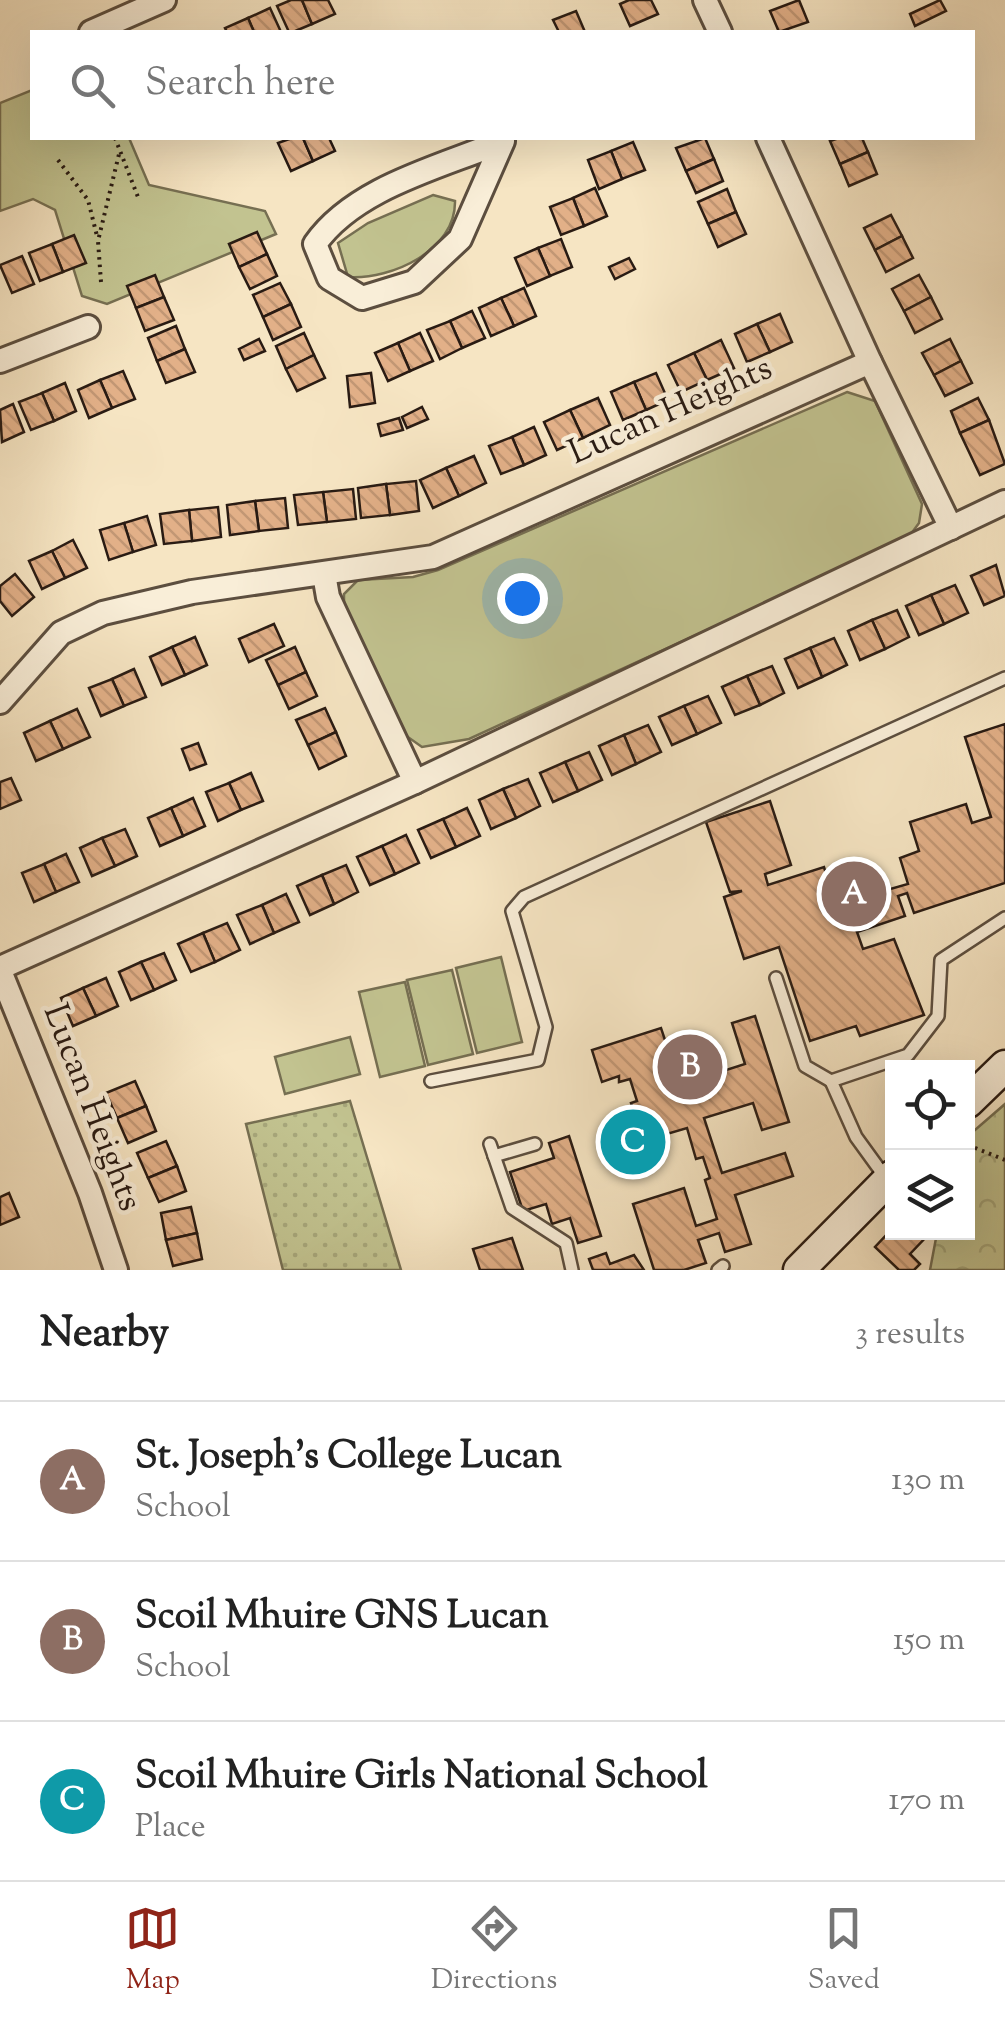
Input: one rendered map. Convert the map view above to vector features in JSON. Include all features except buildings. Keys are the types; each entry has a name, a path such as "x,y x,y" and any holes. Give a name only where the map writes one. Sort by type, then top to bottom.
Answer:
{"main road":[{"path":"975,1095 1005,1066"},
{"path":"799,1270 885,1183"}],"street":[{"path":"95,30 164,0"},
{"path":"705,0 717,30"},
{"path":"504,140 366,199 331,221 315,244 329,278 362,298 414,282 460,239 506,140"},
{"path":"769,140 951,528"},
{"path":"0,361 88,327"},
{"name":"Lucan Heights","path":"0,702 61,633 103,613 192,592 433,557 870,362"},
{"name":"Lucan Heights","path":"116,1270 90,1193 0,970 415,782 1005,502"},
{"path":"324,574 328,597 415,782"}],"lane":[{"path":"431,1081 538,1060 546,1028 512,912 524,897 1005,678"},
{"path":"831,1080 908,1054 938,1016 941,960 1005,918"},
{"path":"776,978 805,1066 831,1080 856,1136 885,1172"},
{"path":"535,1144 492,1150 512,1208 566,1243 572,1270"}],"path":[{"path":"116,140 138,197"},
{"path":"98,240 120,150"},
{"path":"58,160 88,200 98,240 101,282"},
{"path":"975,1148 1005,1160"}],"green space":[{"path":"30,91 30,140 130,140 149,185 265,211 276,234 107,304 82,296 55,210 33,199 0,211 0,103"},
{"path":"433,195 455,201 445,234 433,247 401,267 365,277 348,277 338,243 368,223"},
{"path":"847,392 875,401 922,504 919,523 908,538 469,739 422,747 405,735 344,610 344,594 358,580 413,577 438,570"},
{"path":"501,957 522,1042 477,1053 456,968"},
{"path":"452,970 473,1054 428,1065 407,980"},
{"path":"405,982 425,1066 380,1077 359,992"},
{"path":"350,1037 360,1074 285,1094 275,1057"},
{"path":"350,1101 401,1270 283,1270 246,1124"},
{"path":"1005,1104 1005,1270 930,1270 936,1240 975,1240 975,1130"}],"place":[{"name":"St. Joseph's College Lucan","path":"854,894"},
{"name":"Scoil Mhuire GNS Lucan","path":"690,1067"},
{"name":"Scoil Mhuire Girls National School","path":"633,1142"}]}
